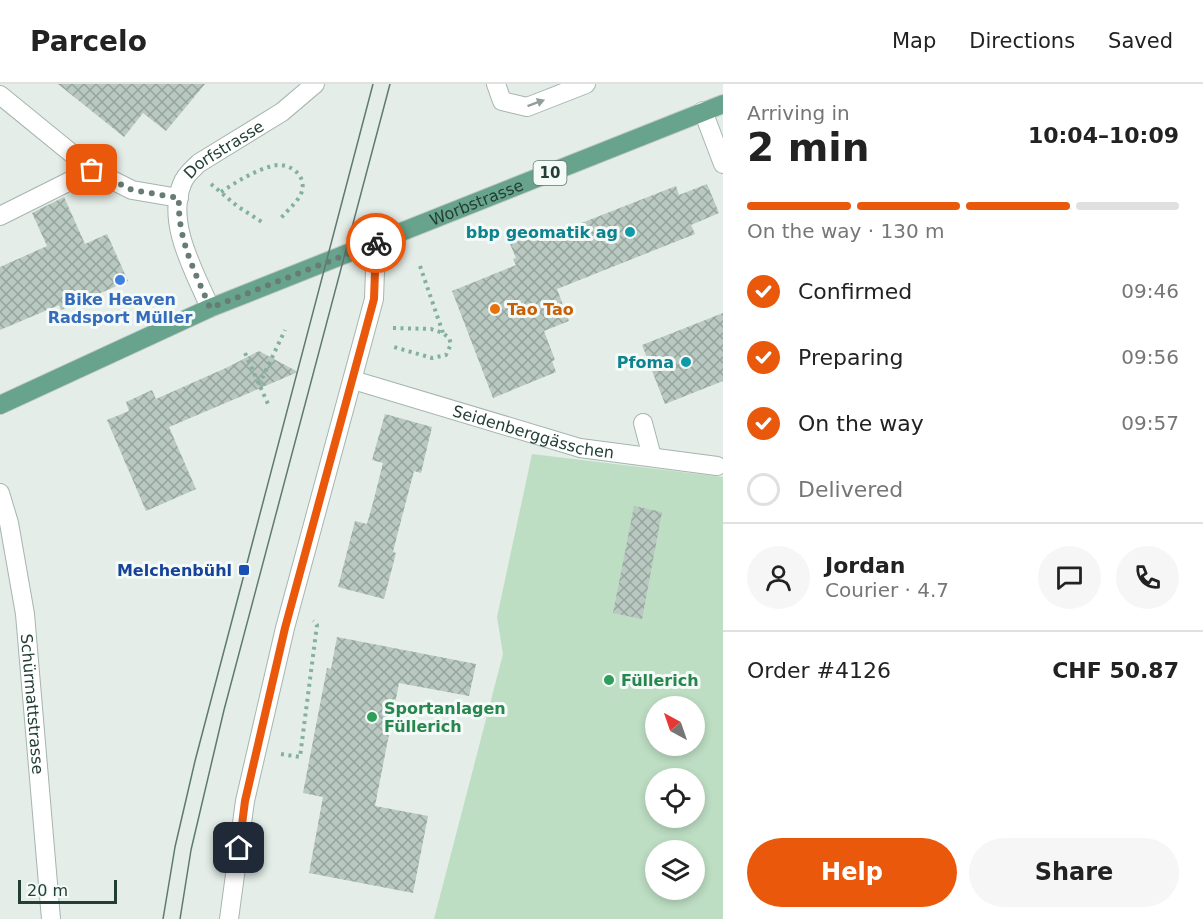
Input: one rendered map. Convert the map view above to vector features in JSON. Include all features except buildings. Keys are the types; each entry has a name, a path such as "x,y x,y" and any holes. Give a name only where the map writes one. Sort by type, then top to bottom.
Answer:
{"main road":[{"name":"Worbstrasse","path":"0,405 210,308 723,104"}],"street":[{"name":"Dorfstrasse","path":"210,308 183,243 178,219 182,184 200,163 282,112 315,84"},
{"path":"496,84 502,101 527,107 586,84"},
{"path":"0,95 92,170 132,190 179,198"},
{"path":"703,111 723,164"},
{"path":"0,216 92,170"},
{"path":"230,919 248,791 285,628 374,299 376,242"},
{"name":"Seidenberggässchen","path":"353,380 580,448 717,466"},
{"path":"643,423 652,458"},
{"name":"Schürmattstrasse","path":"0,493 25,614 51,919"}],"path":[{"path":"265,224 221,192 236,182 271,166 289,166 300,177 302,186 300,195 281,218"},
{"path":"420,266 443,333"},
{"path":"392,328 431,329 443,333 449,338 451,344 446,355 440,358 432,358 394,347"},
{"path":"259,385 285,330"},
{"path":"245,353 268,404"},
{"path":"277,753 300,757 317,625 311,618"}],"green space":[{"name":"Füllerich","path":"532,454 723,477 723,919 434,919 503,654 497,617"}],"tram line":[{"path":"163,919 175,847 195,761 373,84"},
{"path":"180,919 191,850 224,710 390,84"}],"way so far":[{"path":"92,170 132,190 179,198 178,219 183,243 210,308 376,243"}],"place":[{"name":"bbp geomatik ag","path":"630,232"},
{"name":"Bike Heaven Radsport Müller","path":"120,280"},
{"name":"Tao Tao","path":"495,309"},
{"name":"Pfoma","path":"686,362"},
{"name":"Melchenbühl","path":"244,570"},
{"name":"Füllerich","path":"609,680"},
{"name":"Sportanlagen Füllerich","path":"372,717"}],"route":[{"path":"239,848 245,801 285,628 374,299 376,243"}]}
